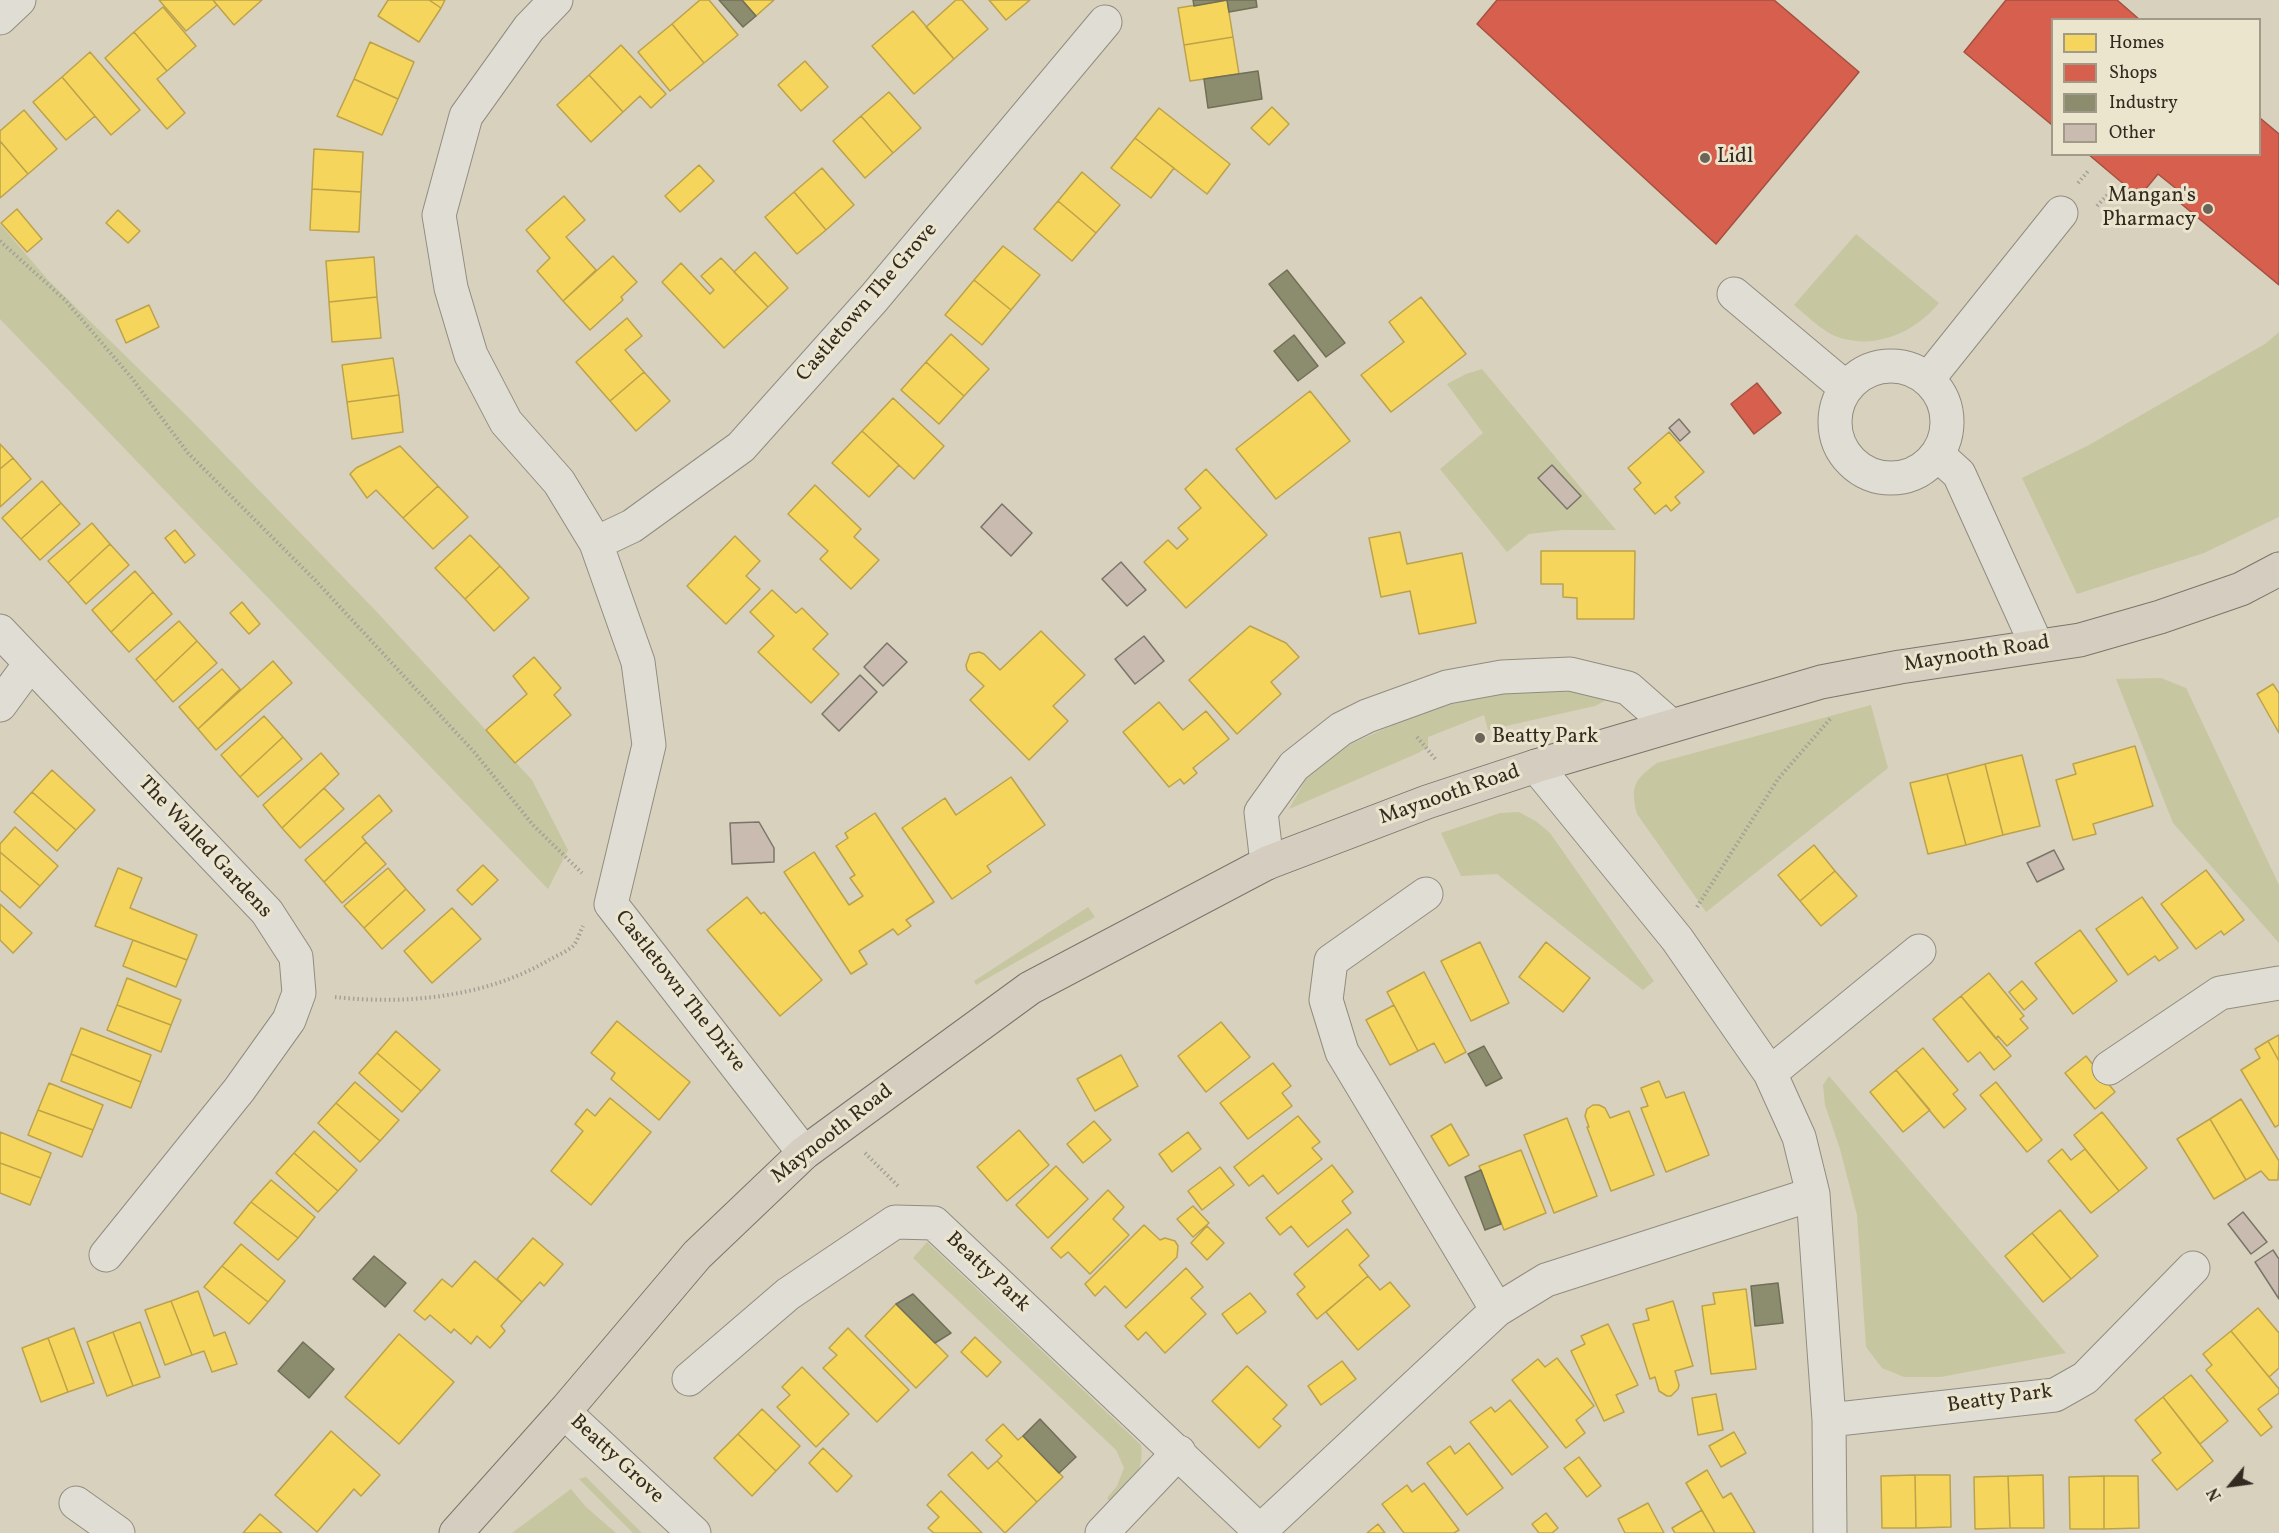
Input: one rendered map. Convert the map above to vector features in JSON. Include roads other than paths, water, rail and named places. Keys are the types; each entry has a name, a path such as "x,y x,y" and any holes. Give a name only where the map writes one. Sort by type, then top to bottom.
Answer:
{"main road":[{"name":"Maynooth Road","path":"456,1533 564,1412 697,1255 804,1153 1030,988 1267,863 1461,791 1536,766 1821,682 1900,666 2080,640 2241,589 2279,569"}],"street":[{"path":"0,18 20,0"},
{"name":"Castletown The Drive","path":"556,0 529,28 466,116 439,215 451,288 471,355 507,422 559,482 596,543 638,662 649,745 611,904 804,1153"},
{"name":"Castletown The Grove","path":"596,543 632,526 741,447 874,298 1105,22"},
{"path":"1928,379 2076,213"},
{"path":"1734,294 1846,388"},
{"path":"1894,365 1912,369 1928,379 1939,391 1946,407 1946,431 1937,454 1925,467 1909,475 1892,478 1874,475 1858,467 1846,454 1838,439 1835,421 1838,404 1846,388 1860,375 1876,367 1894,365"},
{"path":"1937,454 1959,474 2037,646"},
{"name":"The Walled Gardens","path":"0,631 267,912 296,957 299,993 289,1020 239,1090 106,1255"},
{"path":"0,705 30,664"},
{"path":"1267,863 1261,812 1293,765 1341,729 1392,706 1447,687 1502,677 1570,674 1628,688 1670,726"},
{"path":"1536,766 1677,939 1770,1073 1799,1137 1813,1194 1829,1420 1830,1533"},
{"path":"1426,894 1331,961 1326,1000 1342,1052 1497,1310"},
{"path":"1770,1073 1919,951"},
{"path":"2109,1068 2220,993 2279,983"},
{"name":"Beatty Park","path":"688,1379 788,1294 895,1222 934,1223 1179,1452 1261,1532 1497,1310 1546,1280 1813,1194"},
{"name":"Beatty Park","path":"1829,1420 2055,1395 2085,1378 2193,1268"},
{"name":"Beatty Grove","path":"564,1412 694,1533"},
{"path":"1101,1533 1179,1452"},
{"path":"76,1503 118,1533"}],"place":[{"name":"Lidl","path":"1705,158"},
{"name":"Mangan's Pharmacy","path":"2208,209"},
{"name":"Beatty Park","path":"1480,738"}]}
